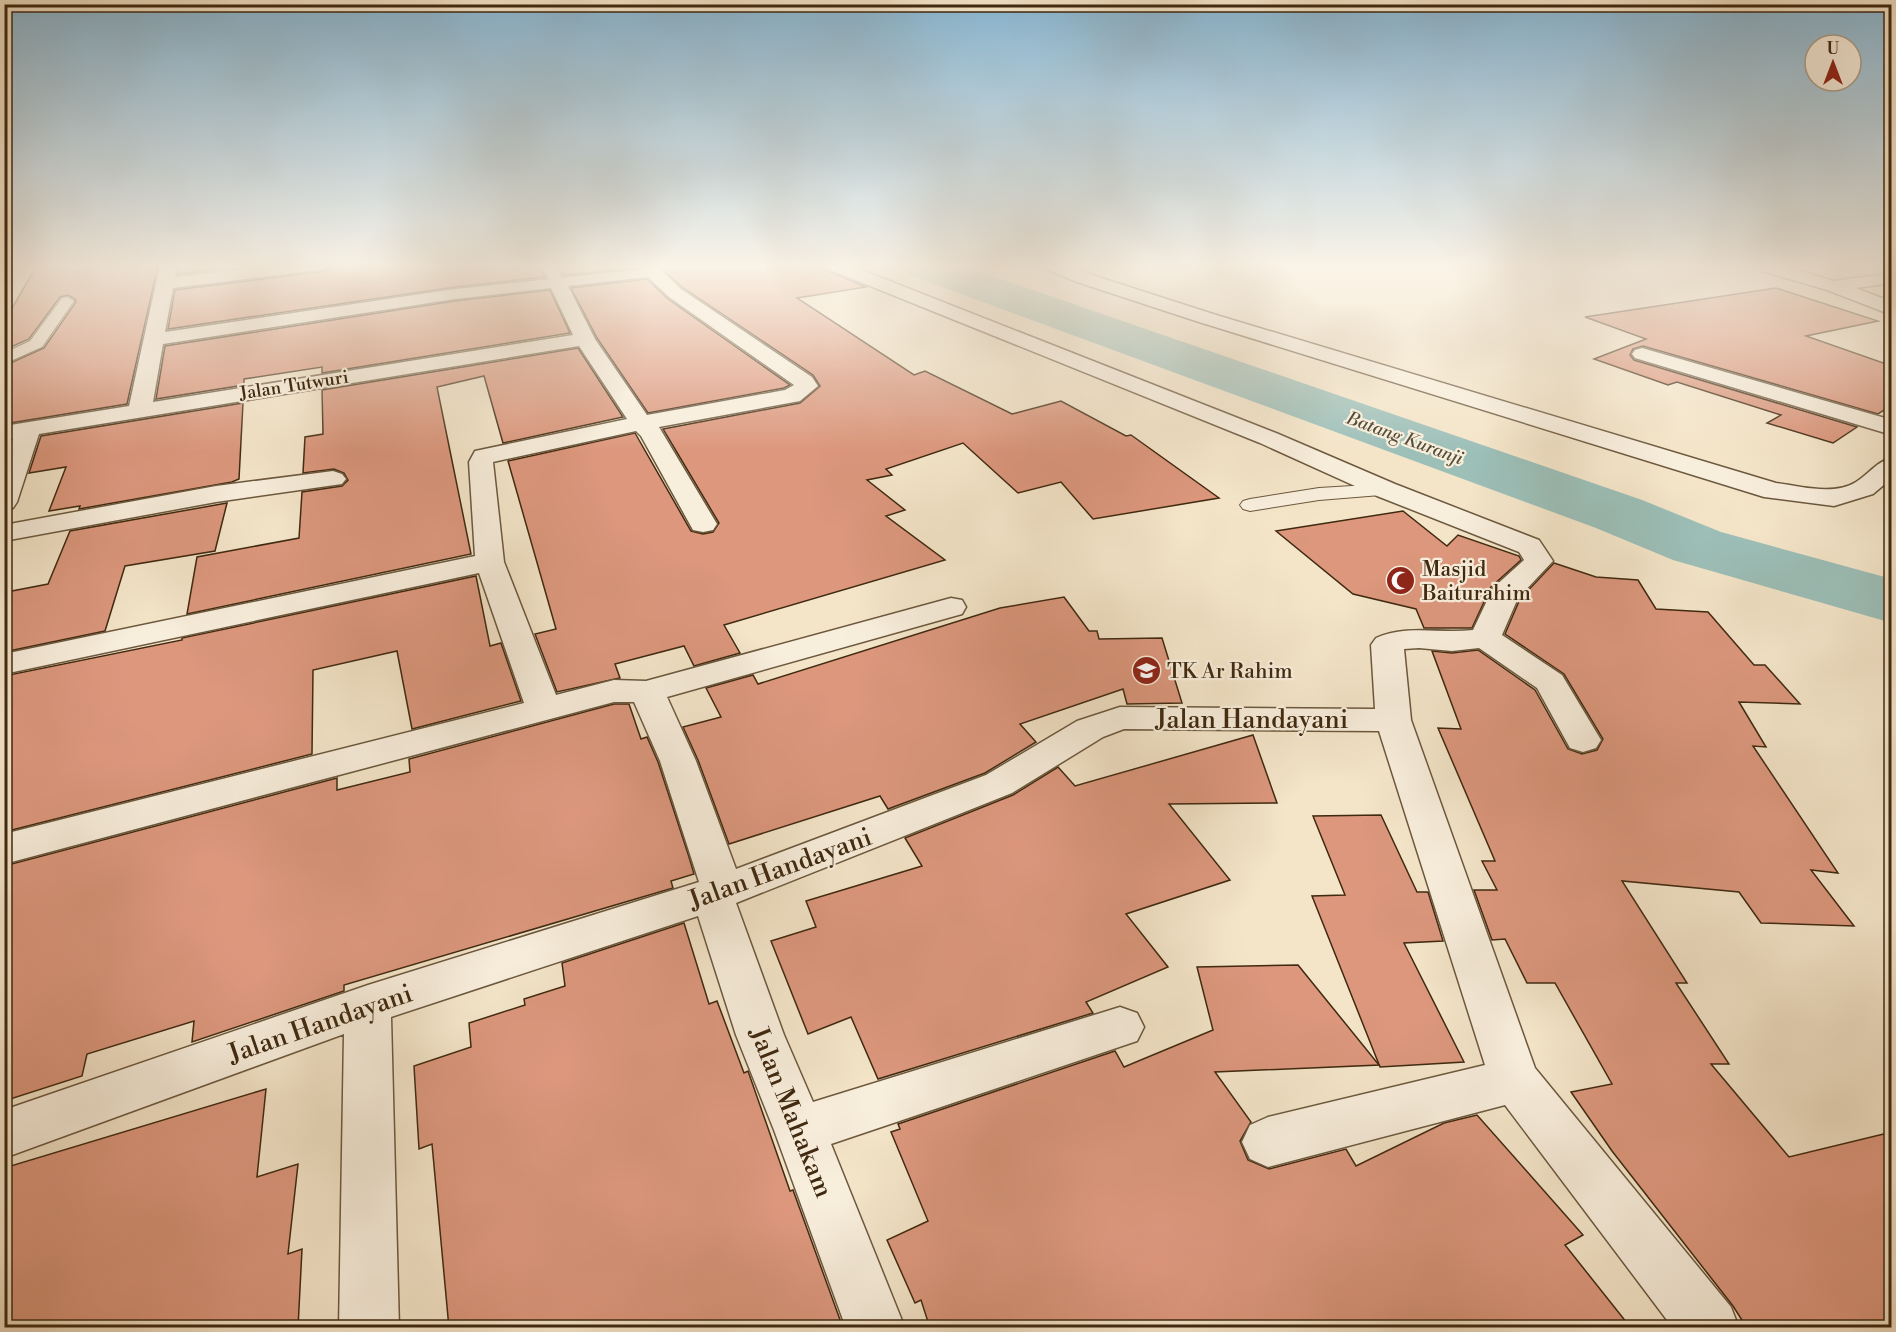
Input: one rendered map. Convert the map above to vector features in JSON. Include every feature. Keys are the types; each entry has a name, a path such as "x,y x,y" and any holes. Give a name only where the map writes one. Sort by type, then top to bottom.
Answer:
{"street":[{"path":"140,410 156,327"},
{"path":"153,340 237,327"},
{"path":"579,327 642,423 651,432 703,524"},
{"path":"544,710 490,562 481,462 484,456 642,423 792,396 807,386 723,327"},
{"path":"990,327 1257,434 1386,490 1529,546 1539,561 1503,594 1485,638"},
{"path":"1236,327 1773,491 1834,498 1864,488 1892,465"},
{"name":"Jalan Tutwuri","path":"4,433 585,339"},
{"path":"1641,354 1892,428"},
{"path":"4,502 29,428"},
{"path":"4,532 216,494 333,479"},
{"path":"4,664 490,562"},
{"path":"4,849 614,691 647,692 951,607"},
{"path":"1582,740 1550,682 1485,638 1454,641 1410,638 1395,640 1387,645 1394,720 1515,1080 1710,1328"},
{"name":"Jalan Mahakam","path":"647,692 678,761 760,1035 800,1130 876,1328"},
{"name":"Jalan Handayani","path":"4,1134 368,1005 717,893 999,784 1090,729 1120,718 1394,720"},
{"path":"368,1005 369,1328"},
{"path":"800,1130 1120,1027"},
{"path":"1268,1142 1515,1080"}],"lane":[{"path":"4,358 36,344 48,327"},
{"path":"1251,505 1319,494 1386,490"}],"building":[{"path":"4,327 38,327 29,339 4,350"},
{"path":"58,327 144,327 127,404 4,424 4,366 44,348"},
{"path":"286,327 567,327 570,333 322,373 322,367 244,379 244,385 156,399 165,346"},
{"path":"591,327 708,327 790,385 648,413"},
{"path":"742,327 841,327 914,375 925,371 1012,414 1061,401 1126,436 1131,435 1219,498 1093,519 1061,482 1018,493 963,443 886,469 892,475 867,480 905,510 886,516 945,560 724,625 740,653 694,666 684,646 615,664 620,678 557,692 535,634 556,629 508,461 635,433 691,531 703,534 713,532 719,523 663,429 800,403 820,386 813,375"},
{"path":"1613,327 1848,327 1806,336 1892,366 1892,405 1878,414 1643,346 1633,349 1630,355 1634,360 1857,427 1833,443 1767,423 1781,415 1677,382 1668,385 1594,359 1646,339"},
{"path":"578,348 623,417 503,443 484,376 437,387 471,554 187,614 197,557 299,538 302,492 342,486 348,480 344,473 334,469 303,473 305,437 323,434 322,390"},
{"path":"243,403 239,479 232,482 79,509 80,506 49,511 66,467 29,473 41,436"},
{"path":"227,503 215,551 125,566 105,631 4,652 4,608 12,591 48,584 70,531"},
{"path":"1403,511 1447,546 1458,535 1519,556 1521,560 1491,587 1472,628 1424,628 1416,609 1353,594 1276,531"},
{"path":"1554,563 1596,577 1638,580 1656,609 1708,612 1754,665 1765,665 1800,704 1739,702 1766,747 1753,746 1838,873 1811,870 1854,926 1761,923 1739,892 1622,881 1687,983 1676,983 1729,1064 1711,1064 1789,1157 1892,1132 1892,1328 1747,1328 1733,1306 1612,1151 1571,1092 1612,1084 1555,983 1527,983 1505,939 1492,940 1474,890 1497,890 1482,861 1495,861 1438,728 1461,729 1432,651 1452,653 1478,650 1535,690 1568,749 1582,754 1597,750 1603,739 1564,674 1505,634 1520,599"},
{"path":"476,576 490,646 501,643 521,701 412,729 397,651 313,670 312,754 4,832 4,676"},
{"path":"1064,597 1089,631 1097,631 1099,639 1162,638 1182,703 1127,704 1123,689 1020,724 1036,742 985,773 888,809 880,796 729,844 698,760 683,727 721,717 706,688 753,675 758,684 1000,608"},
{"path":"614,704 629,704 641,739 647,737 658,762 689,857 694,874 671,881 673,888 344,985 344,991 192,1042 194,1021 87,1054 82,1076 4,1101 4,866 337,778 337,790 410,772 409,759"},
{"path":"1253,735 1277,803 1169,804 1230,880 1126,914 1168,967 1086,1002 1093,1013 878,1079 851,1017 808,1034 771,941 816,927 806,901 922,866 905,838 1013,795 1058,767 1075,786"},
{"path":"1381,815 1417,892 1428,892 1443,941 1404,943 1464,1062 1380,1067 1312,896 1345,895 1313,816"},
{"path":"684,923 709,1004 717,1001 744,1073 748,1071 790,1191 793,1190 843,1328 449,1328 432,1144 419,1149 414,1066 471,1047 469,1023 525,1005 524,999 565,986 562,963"},
{"path":"1298,965 1379,1065 1215,1072 1251,1122 1240,1141 1248,1160 1269,1169 1346,1149 1356,1166 1444,1123 1477,1115 1583,1235 1565,1245 1631,1328 930,1328 921,1300 915,1303 887,1240 928,1221 891,1132 900,1129 898,1124 1115,1051 1124,1067 1213,1030 1197,967"},
{"path":"266,1089 257,1177 298,1164 288,1254 302,1249 298,1328 4,1328 4,1168"}],"waterway":[{"name":"Batang Kuranji","path":"1095,327 1619,514 1697,546 1892,602"}],"place":[{"name":"Masjid Baiturahim","path":"1401,581"},
{"name":"TK Ar Rahim","path":"1146,671"}]}
